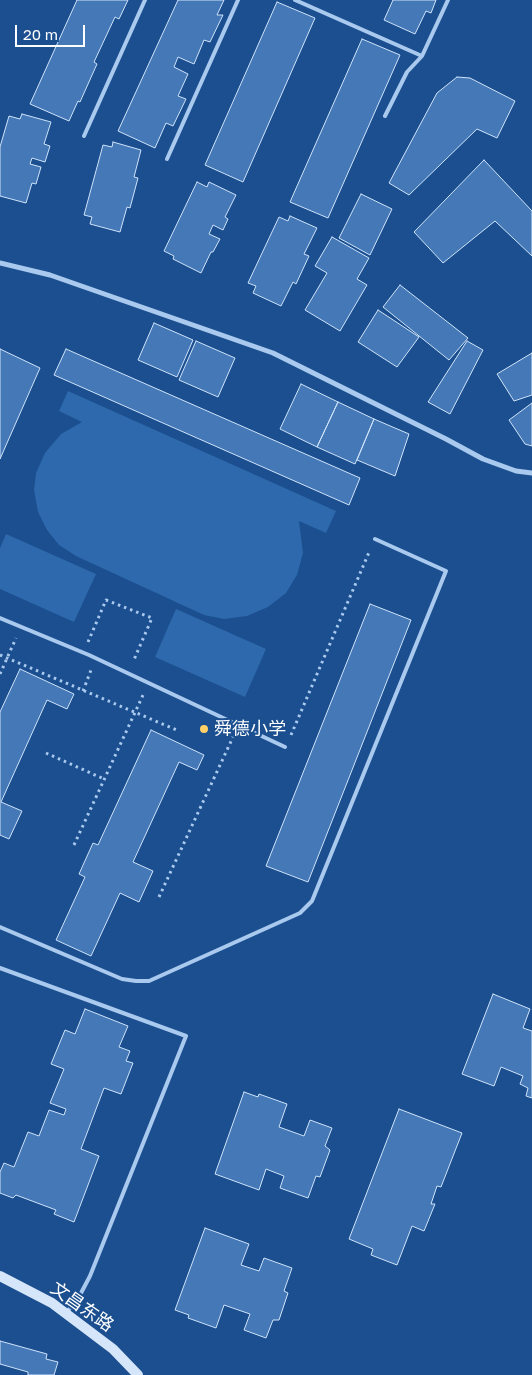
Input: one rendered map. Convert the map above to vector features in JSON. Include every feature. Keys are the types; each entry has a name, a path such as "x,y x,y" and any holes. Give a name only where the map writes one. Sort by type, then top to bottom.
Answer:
{"street":[{"path":"0,263 50,274 273,353 483,459 516,471 532,473"},
{"name":"文昌东路","path":"0,1276 52,1303 113,1349 138,1375"}],"lane":[{"path":"84,136 145,0"},
{"path":"167,158 238,0"},
{"path":"295,0 422,56"},
{"path":"385,116 407,72 422,56 448,0"},
{"path":"0,927 122,979 149,981 300,913 312,901 446,571 375,539"},
{"path":"0,618 128,673 285,747"},
{"path":"0,968 186,1036 90,1276 80,1295 65,1314"}],"path":[{"path":"285,747 375,539"},
{"path":"83,691 91,670 87,642 106,600 152,618 128,673"},
{"path":"0,674 21,627"},
{"path":"0,655 179,731"},
{"path":"74,845 149,683"},
{"path":"159,897 238,725"},
{"path":"46,753 104,779"}],"shaded area":[{"path":"68,391 336,511 326,533 299,521 303,553 297,575 286,593 268,607 247,616 224,619 204,615 76,556 59,545 47,530 38,512 34,490 36,473 45,453 61,434 82,422 59,411"},
{"path":"6,534 96,574 74,622 0,589 0,548"},
{"path":"176,609 266,649 245,697 155,657"}],"building":[{"path":"77,0 128,0 119,19 115,17 94,62 97,64 69,121 30,104"},
{"path":"178,0 224,0 217,15 223,15 210,42 204,40 194,64 178,57 174,67 188,74 178,96 186,99 173,126 166,123 155,148 118,131"},
{"path":"393,0 436,0 431,13 426,11 415,34 384,20"},
{"path":"277,2 315,18 243,182 205,165"},
{"path":"362,39 400,55 328,218 290,202"},
{"path":"457,77 470,78 515,101 497,138 477,129 409,195 389,183 437,93"},
{"path":"22,114 51,122 44,144 50,146 45,162 32,158 30,164 41,167 36,184 32,183 26,203 0,196 0,147 9,116 20,119"},
{"path":"113,142 141,150 134,177 138,178 130,208 127,207 120,232 90,224 92,217 84,215 103,145 112,147"},
{"path":"484,160 532,211 532,256 495,221 443,263 414,232"},
{"path":"197,182 207,187 209,182 236,195 225,217 228,219 223,230 213,225 209,234 220,239 213,252 211,252 201,273 173,259 174,256 164,251"},
{"path":"361,194 392,209 370,255 339,238"},
{"path":"290,216 317,228 304,254 309,256 296,284 293,282 281,306 253,293 256,286 248,283 279,217 288,221"},
{"path":"332,237 369,258 357,279 367,285 340,331 305,310 327,273 315,266"},
{"path":"400,285 468,338 449,360 383,307"},
{"path":"378,310 419,337 397,367 358,342"},
{"path":"154,323 193,340 177,377 138,360"},
{"path":"196,341 235,358 218,397 179,380"},
{"path":"467,341 483,350 450,414 428,402"},
{"path":"0,349 40,368 0,459"},
{"path":"66,349 360,478 349,505 54,375"},
{"path":"532,353 532,395 514,401 497,374"},
{"path":"301,384 338,402 317,447 280,429"},
{"path":"338,402 374,419 355,464 317,447"},
{"path":"532,403 532,446 525,444 509,420"},
{"path":"374,419 409,434 395,476 357,460"},
{"path":"370,604 411,620 308,882 266,866"},
{"path":"20,669 74,694 67,709 47,700 1,802 22,811 9,839 0,835 0,712"},
{"path":"151,730 204,755 197,770 179,762 133,862 153,871 139,902 120,893 91,956 56,940 85,877 79,874 93,843 98,845"},
{"path":"493,994 530,1009 523,1028 532,1031 532,1098 526,1096 528,1088 520,1084 523,1076 501,1067 494,1086 462,1074"},
{"path":"85,1009 128,1026 119,1047 130,1051 126,1061 133,1063 121,1094 104,1088 81,1149 99,1156 74,1222 54,1214 56,1210 16,1195 13,1198 0,1193 0,1172 4,1163 14,1167 28,1132 39,1136 49,1110 64,1115 66,1109 50,1103 64,1069 51,1064 65,1030 75,1034"},
{"path":"244,1092 258,1097 259,1094 287,1104 279,1127 304,1136 310,1120 332,1128 325,1146 330,1150 320,1177 316,1176 308,1198 280,1188 284,1176 266,1169 259,1190 215,1174"},
{"path":"399,1109 462,1133 441,1187 437,1186 431,1204 435,1204 424,1231 412,1226 397,1265 371,1255 373,1249 349,1239"},
{"path":"205,1228 249,1244 241,1265 259,1271 264,1258 292,1268 284,1291 288,1293 279,1320 273,1320 266,1338 244,1330 250,1314 224,1305 216,1328 188,1318 189,1315 175,1310"},
{"path":"0,1341 47,1354 46,1359 58,1362 54,1375 28,1375 28,1372 0,1364"}],"place":[{"name":"舜德小学","path":"204,729"}]}
